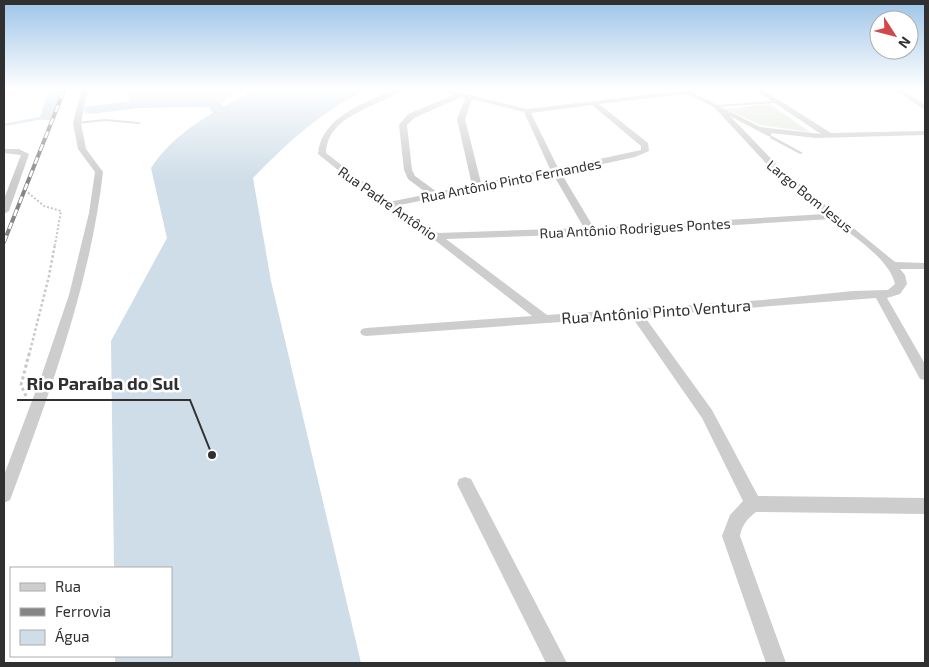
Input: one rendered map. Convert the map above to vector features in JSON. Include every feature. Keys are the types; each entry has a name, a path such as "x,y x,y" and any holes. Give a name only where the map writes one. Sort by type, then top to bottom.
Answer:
{"street":[{"path":"4,496 63,331 82,267 98,186 99,172 82,149 78,119"},
{"name":"Rua Padre Antônio","path":"344,119 332,127 324,138 321,148 322,154 326,159 387,205 436,236 543,318"},
{"path":"408,119 403,125 408,170 417,182 435,195"},
{"path":"461,119 477,187"},
{"path":"530,119 555,170 591,231"},
{"name":"Rua Antônio Pinto Fernandes","path":"387,205 635,155 645,151 645,145 614,119"},
{"name":"Largo Bom Jesus","path":"728,119 778,172 878,251"},
{"path":"742,119 761,129 806,136 925,133"},
{"path":"801,119 828,136"},
{"name":"Largo Bom Jesus","path":"761,129 771,137"},
{"path":"908,133 925,139"},
{"name":"Largo Bom Jesus","path":"746,138 771,137"},
{"path":"4,151 14,150 25,154 8,188 5,206"},
{"name":"Rua Antônio Rodrigues Pontes","path":"436,236 591,231 834,216"},
{"name":"Rua Antônio Pinto Ventura","path":"366,332 543,318 763,304 896,291 901,284 899,275 878,251"},
{"path":"892,265 925,266"},
{"path":"878,294 925,375"},
{"path":"634,312 706,414 753,504"},
{"path":"465,484 557,663"},
{"path":"776,663 731,536 733,523 741,513 753,504 925,506"}],"lane":[{"path":"77,123 105,120 139,122"},
{"path":"771,137 801,153"}],"path":[{"path":"25,190 44,206 61,212 49,276 21,385 34,416"}],"shaded area":[{"path":"748,119 792,119 810,132 760,125"}],"water":[{"path":"203,119 318,119 280,151 253,178 271,281 361,663 115,663 115,657 172,657 172,567 114,567 111,341 167,238 151,168 173,142"}],"waterway":[{"path":"4,125 36,119"},
{"path":"223,119 229,129"}],"railway":[{"path":"4,242 53,119"}],"place":[{"name":"Rio Paraíba do Sul","path":"212,455"}]}
